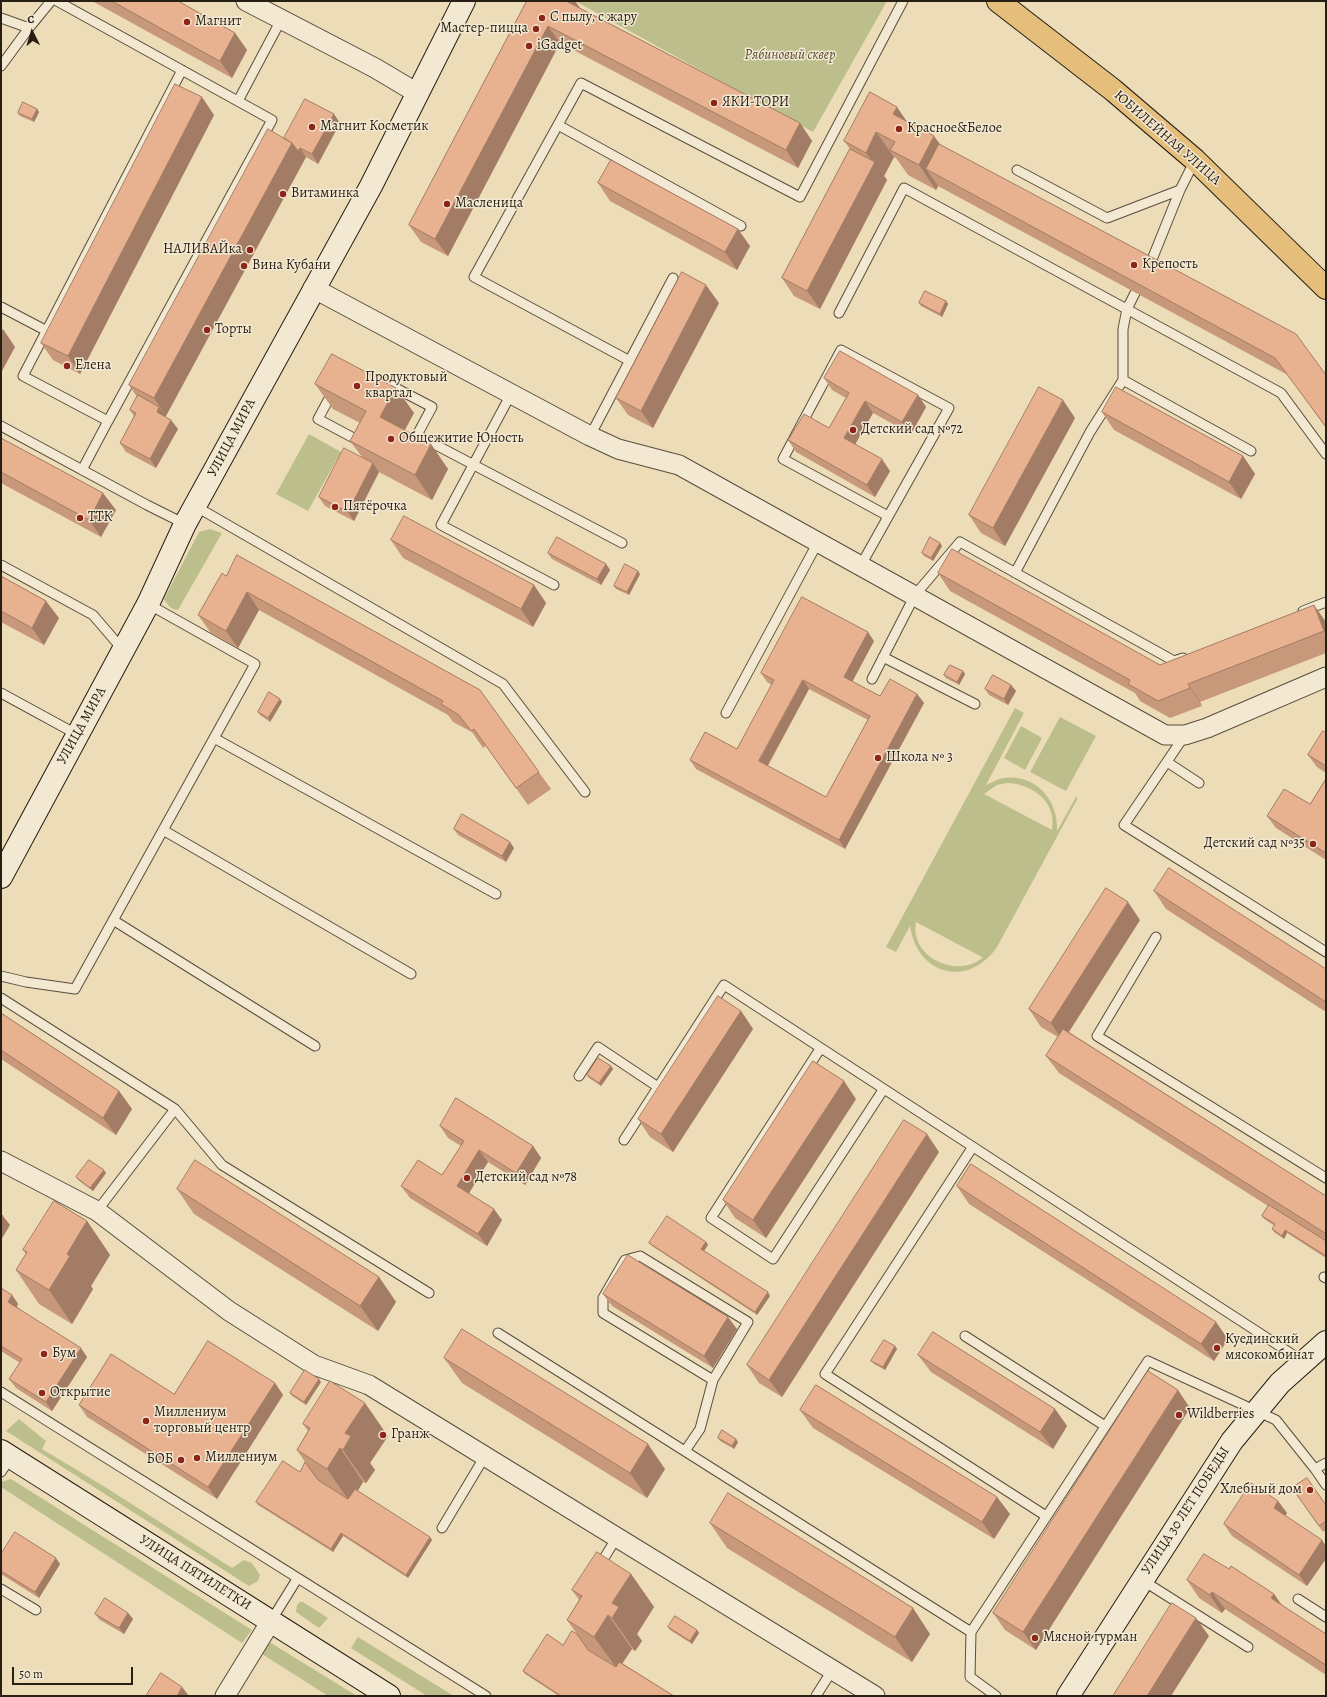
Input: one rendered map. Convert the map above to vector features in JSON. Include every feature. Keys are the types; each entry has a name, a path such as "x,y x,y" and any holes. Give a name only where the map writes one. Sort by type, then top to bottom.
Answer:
{"main road":[{"name":"УЛИЦА МИРА","path":"1,876 124,650 148,604 190,515 313,288 371,186 464,1"},
{"name":"ЮБИЛЕЙНАЯ УЛИЦА","path":"998,1 1113,90 1195,160 1326,288"},
{"name":"УЛИЦА 30 ЛЕТ ПОБЕДЫ","path":"1068,1696 1141,1580 1232,1441 1256,1410 1280,1384 1326,1342"},
{"name":"УЛИЦА ПЯТИЛЕТКИ","path":"4,1460 271,1621 389,1696"}],"street":[{"path":"246,1 375,68 417,93"},
{"path":"313,288 590,436 618,449 679,465 1165,735 1185,735 1207,728 1326,677"},
{"path":"1,1161 97,1211 229,1311 314,1365 347,1381 369,1385 875,1696"},
{"path":"225,1696 271,1621"}],"lane":[{"path":"1,66 28,28 51,1"},
{"path":"56,1 272,120 82,470"},
{"path":"630,361 474,277 581,83 800,197 903,1"},
{"path":"1,18 28,28"},
{"path":"238,101 281,20"},
{"path":"108,421 24,376 182,70"},
{"path":"558,125 741,226"},
{"path":"1149,267 1180,190 1195,160"},
{"path":"1017,170 1107,218 1180,190"},
{"path":"839,313 904,188 1281,393 1326,454"},
{"path":"590,436 673,278"},
{"path":"1015,573 1090,432 1123,380 1123,329 1126,309 1135,293"},
{"path":"1,307 47,332"},
{"path":"861,565 949,408 841,350 783,459 888,516"},
{"path":"376,378 432,407 417,435 622,543"},
{"path":"1123,380 1251,451"},
{"path":"337,384 318,419 368,446"},
{"path":"511,394 441,525 554,585"},
{"path":"1,426 82,470 190,515 503,684 585,792"},
{"path":"726,713 818,542"},
{"path":"872,679 914,595 960,542 1174,661 1189,656"},
{"path":"1,565 93,615 124,650"},
{"path":"1297,613 1326,602"},
{"path":"1,976 26,982 74,989 255,664 148,604"},
{"path":"883,657 975,704"},
{"path":"1,693 78,735"},
{"path":"1185,735 1124,825 1326,952"},
{"path":"214,738 496,894"},
{"path":"1167,762 1199,783"},
{"path":"163,830 411,974"},
{"path":"113,920 315,1046"},
{"path":"1156,936 1097,1036 1326,1178"},
{"path":"624,1140 724,985 972,1148 1304,1362"},
{"path":"1,998 175,1109 222,1166 429,1293"},
{"path":"579,1076 598,1047 658,1087"},
{"path":"820,1049 711,1218 773,1259 883,1090"},
{"path":"97,1211 175,1109"},
{"path":"972,1148 825,1374 1046,1516"},
{"path":"686,1452 700,1429 713,1380 748,1322 640,1256 625,1260 603,1298 603,1313 713,1380"},
{"path":"498,1333 971,1632"},
{"path":"965,1336 1105,1426"},
{"path":"996,1696 970,1677 971,1632 1148,1361 1276,1420 1326,1485"},
{"path":"1,1392 486,1696"},
{"path":"442,1528 485,1456"},
{"path":"1315,1470 1326,1462"},
{"path":"593,1577 617,1537"},
{"path":"271,1621 298,1579"},
{"path":"1141,1580 1248,1647"},
{"path":"1,1589 36,1610"},
{"path":"1298,1599 1326,1617"},
{"path":"816,1696 832,1669"}],"green space":[{"name":"Рябиновый сквер","path":"575,1 887,1 813,132"},
{"path":"309,434 341,452 308,511 276,494"},
{"path":"210,529 222,533 178,610 173,609 164,599 199,532"},
{"path":"1015,708 1024,713 986,785 1003,778 1015,778 1035,784 1043,791 1054,809 1057,820 1057,831 1076,797 1078,798 997,947 985,960 972,968 959,972 945,971 933,965 922,956 915,943 910,926 896,952 886,947","holes":["1007,783 1025,787 1041,796 1051,811 1053,820 1052,830 984,794 997,785","916,922 982,957 982,958 972,964 960,966 948,965 937,961 927,954 920,945 916,934"]},
{"path":"1060,717 1096,736 1066,791 1030,772"},
{"path":"1021,726 1042,738 1025,770 1004,758"},
{"path":"19,1419 46,1441 42,1449 105,1487 232,1568 244,1560 252,1563 260,1575 258,1581 249,1586 6,1431"},
{"path":"11,1479 252,1630 242,1643 1,1487 1,1482"},
{"path":"300,1602 303,1602 328,1618 319,1628 296,1612 297,1605"},
{"path":"358,1637 454,1696 427,1696 351,1648"},
{"path":"271,1643 357,1696 328,1696 259,1652 262,1647"}],"building":[{"path":"112,1 178,1 235,33 220,61"},
{"path":"527,1 566,1 800,123 786,150 548,26 435,239 409,225"},
{"path":"175,84 202,97 68,356 41,343"},
{"path":"870,92 897,107 893,114 934,136 919,165 890,150 895,142 876,132 866,153 844,141"},
{"path":"305,99 334,114 312,154 300,148 298,151 292,143 284,138"},
{"path":"23,102 37,109 32,119 18,113"},
{"path":"268,129 292,143 154,398 129,385"},
{"path":"939,144 1296,334 1326,375 1326,427 1275,358 926,169"},
{"path":"850,149 875,162 807,291 782,278"},
{"path":"611,160 738,229 725,252 598,183"},
{"path":"682,272 706,285 641,411 616,398"},
{"path":"925,291 946,301 940,314 919,303"},
{"name":"Детский сад №72","path":"840,351 918,395 902,422 865,401 844,438 882,459 867,485 788,440 804,414 829,428 849,393 824,378"},
{"path":"332,354 396,388 380,417 431,444 415,475 350,441 366,411 315,384"},
{"path":"1039,387 1063,400 993,528 969,515"},
{"path":"1116,387 1243,456 1229,482 1102,412"},
{"path":"138,395 159,407 157,412 171,420 150,459 120,443 136,413 130,410"},
{"path":"1,438 103,493 89,520 1,472"},
{"path":"344,448 373,463 348,512 319,497"},
{"path":"404,516 534,585 521,609 391,540"},
{"path":"557,537 606,564 597,579 548,553"},
{"path":"930,537 940,543 931,558 922,553"},
{"path":"952,549 1160,665 1314,605 1324,631 1188,684 1190,688 1158,701 1128,684 1130,680 938,573"},
{"path":"237,555 480,690 539,772 516,788 474,729 471,731 459,715 441,704 443,701 247,592 226,631 198,615 222,573 226,576"},
{"path":"625,564 638,571 627,592 614,586"},
{"path":"1,576 46,601 32,628 1,611"},
{"path":"802,597 868,632 844,677 880,696 890,679 917,694 839,840 690,760 705,732 737,749 774,680 761,673","holes":["803,680 870,716 826,797 759,761"]},
{"path":"950,665 963,671 957,682 944,675"},
{"path":"993,675 1011,685 1004,699 985,689"},
{"path":"269,692 280,699 268,718 258,712"},
{"path":"1323,731 1326,733 1326,766 1308,755"},
{"name":"Детский сад №35","path":"1326,779 1326,853 1267,816 1284,789 1310,804"},
{"path":"462,814 510,842 502,856 454,829"},
{"path":"1169,868 1326,969 1326,1002 1154,891"},
{"path":"1106,888 1128,902 1051,1023 1029,1009"},
{"path":"718,996 741,1011 661,1134 638,1119"},
{"path":"1,1013 119,1091 103,1118 1,1050"},
{"path":"1063,1029 1326,1196 1326,1233 1046,1056"},
{"path":"598,1058 611,1066 599,1083 587,1075"},
{"path":"813,1061 844,1081 753,1220 723,1200"},
{"name":"Детский сад №78","path":"456,1098 533,1146 516,1173 479,1150 457,1186 494,1209 478,1234 401,1186 418,1160 442,1175 464,1141 440,1126"},
{"path":"904,1120 927,1134 769,1380 747,1365"},
{"path":"89,1160 104,1170 90,1188 76,1177"},
{"path":"195,1160 379,1277 360,1306 177,1189"},
{"path":"971,1164 1216,1322 1201,1344 957,1186"},
{"path":"54,1201 87,1221 67,1254 70,1256 49,1290 16,1270 27,1252 23,1250"},
{"path":"1269,1205 1326,1241 1326,1256 1285,1230 1282,1236 1272,1229 1275,1224 1262,1216"},
{"path":"667,1216 706,1242 701,1249 768,1292 755,1312 649,1243"},
{"path":"628,1255 728,1317 704,1356 603,1294"},
{"name":"Бум","path":"1,1288 12,1295 8,1302 81,1348 46,1402 9,1379 22,1359 1,1346"},
{"path":"462,1329 648,1444 630,1473 444,1358"},
{"path":"933,1332 1055,1409 1040,1432 918,1355"},
{"path":"884,1340 895,1346 883,1367 871,1361"},
{"name":"Миллениум","path":"208,1341 275,1383 208,1487 79,1405 111,1354 174,1394"},
{"path":"305,1370 319,1379 304,1402 290,1393"},
{"path":"1148,1371 1178,1390 1023,1632 993,1613"},
{"path":"330,1381 365,1403 345,1433 351,1436 343,1450 340,1448 327,1469 297,1450 310,1428 303,1424"},
{"path":"816,1385 997,1497 982,1522 800,1410"},
{"path":"722,1430 736,1439 732,1446 718,1438"},
{"path":"283,1461 300,1472 305,1462 318,1480 348,1499 355,1489 430,1537 406,1575 341,1533 331,1549 256,1502"},
{"path":"1307,1478 1326,1505 1326,1521 1319,1526 1292,1488"},
{"path":"1251,1483 1278,1501 1274,1508 1322,1540 1299,1575 1224,1524"},
{"path":"728,1493 913,1608 895,1637 710,1523"},
{"path":"15,1532 56,1558 35,1592 1,1571 1,1554"},
{"path":"597,1552 631,1574 612,1603 619,1607 612,1618 608,1615 594,1637 567,1620 582,1596 572,1590"},
{"path":"1204,1554 1229,1569 1231,1566 1274,1594 1271,1598 1326,1634 1326,1665 1212,1592 1210,1595 1187,1580"},
{"path":"105,1598 128,1613 119,1628 95,1614"},
{"path":"1172,1603 1196,1618 1147,1696 1113,1696"},
{"path":"675,1616 697,1630 690,1641 668,1627"},
{"path":"572,1631 577,1634 588,1650 616,1667 619,1662 674,1696 561,1696 523,1671 547,1634 563,1645"},
{"path":"161,1673 182,1687 177,1696 146,1696"}],"place":[{"name":"С пылу, с жару","path":"542,18"},
{"name":"Магнит","path":"187,22"},
{"name":"Мастер-пицца","path":"536,29"},
{"name":"iGadget","path":"529,46"},
{"name":"ЯКИ-ТОРИ","path":"714,103"},
{"name":"Магнит Косметик","path":"312,127"},
{"name":"Красное&Белое","path":"899,129"},
{"name":"Витаминка","path":"283,194"},
{"name":"Масленица","path":"447,204"},
{"name":"НАЛИВАЙка","path":"250,250"},
{"name":"Крепость","path":"1134,265"},
{"name":"Вина Кубани","path":"244,266"},
{"name":"Торты","path":"207,330"},
{"name":"Елена","path":"67,366"},
{"name":"Продуктовый квартал","path":"357,386"},
{"name":"Детский сад №72","path":"853,430"},
{"name":"Общежитие Юность","path":"391,439"},
{"name":"Пятёрочка","path":"335,507"},
{"name":"ТТК","path":"80,518"},
{"name":"Школа № 3","path":"878,758"},
{"name":"Детский сад №35","path":"1313,844"},
{"name":"Детский сад №78","path":"467,1178"},
{"name":"Куединский мясокомбинат","path":"1217,1348"},
{"name":"Бум","path":"44,1354"},
{"name":"Открытие","path":"42,1393"},
{"name":"Wildberries","path":"1179,1415"},
{"name":"Миллениум торговый центр","path":"146,1421"},
{"name":"Гранж","path":"383,1435"},
{"name":"Миллениум","path":"197,1458"},
{"name":"БОБ","path":"181,1460"},
{"name":"Хлебный дом","path":"1310,1490"},
{"name":"Мясной гурман","path":"1035,1638"}]}
